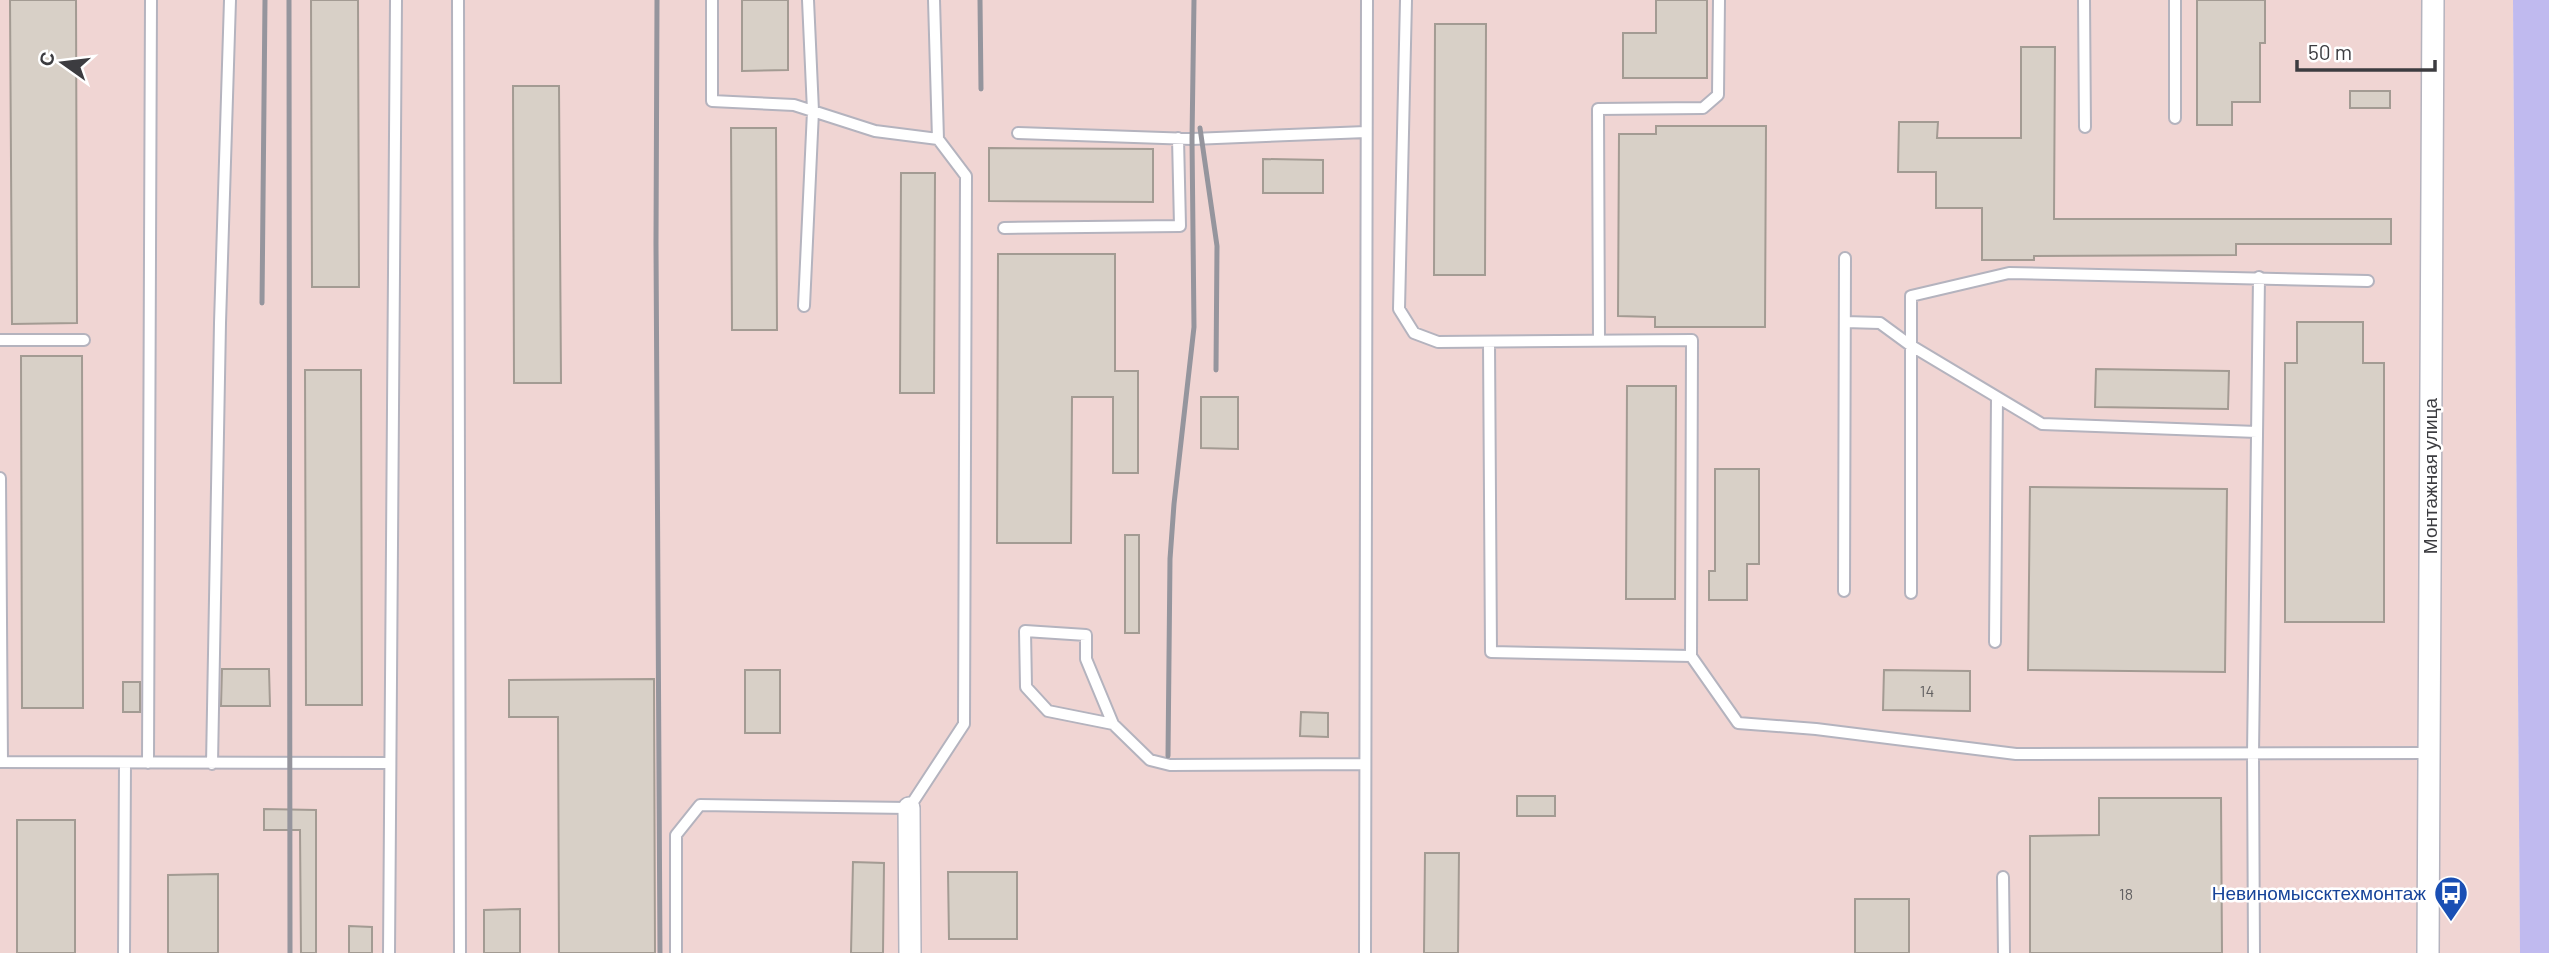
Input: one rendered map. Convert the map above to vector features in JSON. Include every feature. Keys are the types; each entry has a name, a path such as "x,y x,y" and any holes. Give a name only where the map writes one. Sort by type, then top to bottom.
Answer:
{"street":[{"name":"Монтажная улица","path":"2428,953 2433,0"},
{"path":"909,808 910,953"}],"lane":[{"path":"148,763 151,0"},
{"path":"212,764 230,0"},
{"path":"388,953 396,0"},
{"path":"458,0 460,953"},
{"path":"712,0 712,101 794,105 875,131 938,139"},
{"path":"804,306 813,111 808,0"},
{"path":"676,953 676,835 700,804 909,808 964,724 966,176 938,139 934,0"},
{"path":"1365,953 1367,0"},
{"path":"1406,0 1399,309 1414,333 1438,342 1692,340 1691,656 1738,723 1816,729 2016,754 2429,753"},
{"path":"1599,341 1598,109 1703,108 1718,95 1719,0"},
{"path":"2084,0 2085,127"},
{"path":"2175,0 2175,118"},
{"path":"1018,133 1178,138 1366,132"},
{"path":"1004,228 1180,226 1178,138"},
{"path":"1844,591 1845,258"},
{"path":"1910,593 1911,296 2009,273 2368,281"},
{"path":"2254,953 2253,754 2259,277"},
{"path":"1845,322 1880,323 1910,345 2042,424 2257,432"},
{"path":"0,340 84,340"},
{"path":"1489,343 1491,652 1691,656"},
{"path":"1995,642 1997,397"},
{"path":"0,478 1,762 390,763"},
{"path":"1112,724 1048,711 1026,687 1025,631 1086,635 1086,659 1112,724 1150,760 1170,765 1365,764"},
{"path":"124,953 125,763"},
{"path":"2003,877 2004,953"}],"shaded area":[{"path":"0,0 2513,0 2520,953 0,953"},
{"path":"2513,0 2549,0 2549,953 2520,953"}],"building":[{"path":"10,0 76,0 77,323 12,324"},
{"path":"311,0 358,0 359,287 312,287"},
{"path":"742,0 788,0 788,70 742,71"},
{"path":"1656,0 1707,0 1707,78 1623,78 1623,33 1656,33"},
{"path":"2197,0 2265,0 2265,43 2260,43 2260,102 2232,102 2232,125 2197,125"},
{"path":"1435,24 1486,24 1485,275 1434,275"},
{"path":"2021,47 2055,47 2054,219 2391,219 2391,244 2236,244 2236,255 2034,256 2034,260 1982,260 1982,208 1936,208 1936,172 1898,172 1899,122 1938,122 1937,138 2021,138"},
{"path":"513,86 559,86 561,383 514,383"},
{"path":"2350,91 2390,91 2390,108 2350,108"},
{"path":"1656,126 1766,126 1765,327 1655,327 1655,317 1618,316 1619,134 1656,134"},
{"path":"731,128 776,128 777,330 732,330"},
{"path":"989,148 1153,149 1153,202 989,201"},
{"path":"1263,159 1323,160 1323,193 1263,193"},
{"path":"901,173 935,173 934,393 900,393"},
{"path":"998,254 1115,254 1115,371 1138,371 1138,473 1113,473 1113,397 1072,397 1071,543 997,543"},
{"path":"2297,322 2363,322 2363,363 2384,363 2384,622 2285,622 2285,363 2297,363"},
{"path":"21,356 82,356 83,708 22,708"},
{"path":"2096,369 2229,371 2228,409 2095,407"},
{"path":"305,370 361,370 362,705 306,705"},
{"path":"1627,386 1676,386 1675,599 1626,599"},
{"path":"1201,397 1238,397 1238,449 1201,448"},
{"path":"1715,469 1759,469 1759,564 1747,564 1747,600 1709,600 1709,571 1715,571"},
{"path":"2030,487 2227,489 2225,672 2028,670"},
{"path":"1125,535 1139,535 1139,633 1125,633"},
{"path":"222,669 269,669 270,706 221,706"},
{"path":"745,670 780,670 780,733 745,733"},
{"path":"1884,670 1970,671 1970,711 1883,710"},
{"path":"654,679 655,953 559,953 558,717 509,717 509,680"},
{"path":"123,682 140,682 140,712 123,712"},
{"path":"1301,712 1328,713 1328,737 1300,736"},
{"path":"1517,796 1555,796 1555,816 1517,816"},
{"path":"2099,798 2221,798 2222,953 2030,953 2030,836 2099,835"},
{"path":"264,809 316,810 316,953 301,953 300,830 264,830"},
{"path":"17,820 75,820 75,953 17,953"},
{"path":"1425,853 1459,853 1458,953 1424,953"},
{"path":"853,862 884,863 883,953 851,953"},
{"path":"948,872 1017,872 1017,939 949,939"},
{"path":"218,874 218,953 168,953 168,875"},
{"path":"1855,899 1909,899 1909,953 1855,953"},
{"path":"520,909 520,953 484,953 484,910"},
{"path":"349,926 372,927 372,953 349,953"}],"railway":[{"path":"262,303 265,0"},
{"path":"289,0 290,953"},
{"path":"657,0 660,953"},
{"path":"980,0 981,89"},
{"path":"1168,756 1170,559 1194,327 1194,0"},
{"path":"1200,128 1217,246 1216,370"}],"place":[{"name":"Невиномыссктехмонтаж","path":"2451,923"}]}
